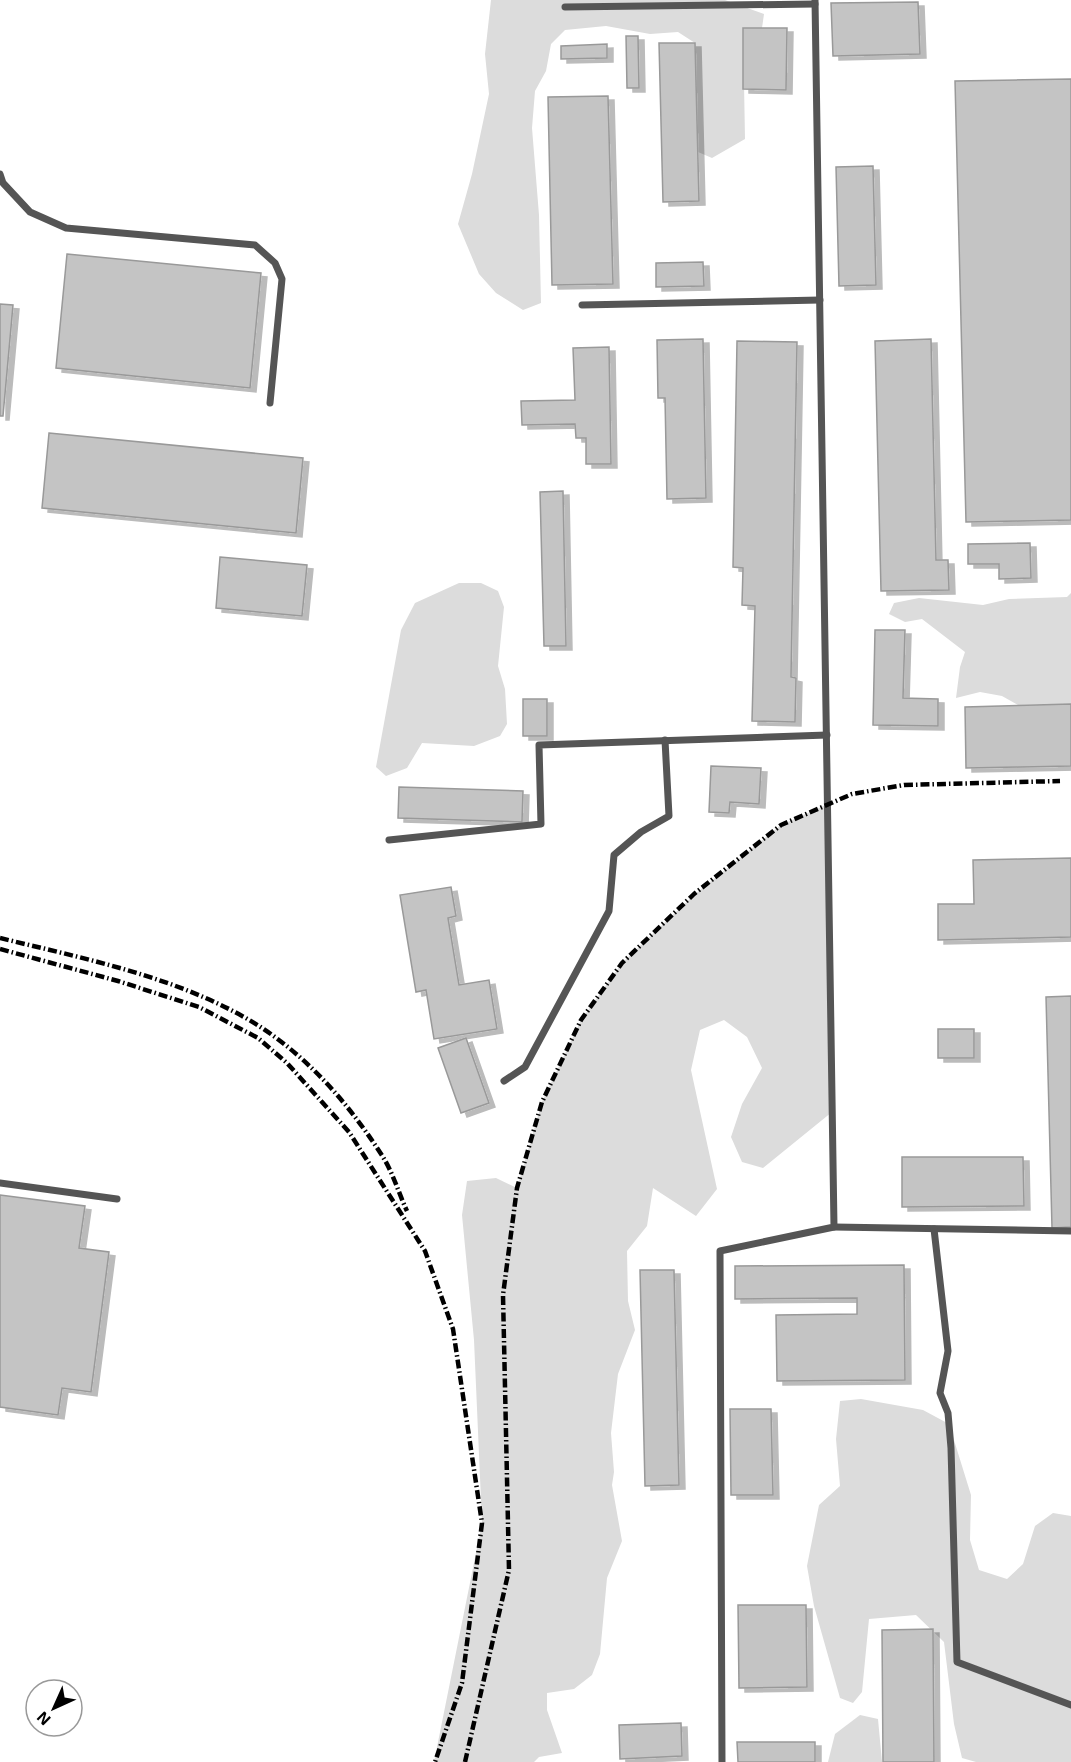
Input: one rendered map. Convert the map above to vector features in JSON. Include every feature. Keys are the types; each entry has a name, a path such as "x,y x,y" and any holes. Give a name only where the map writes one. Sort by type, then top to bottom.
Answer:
{"lane":[{"path":"565,7 815,2 834,1227"},
{"path":"0,174 3,183 30,212 66,228 255,245 275,263 282,279 270,403"},
{"path":"582,305 820,300"},
{"path":"389,840 542,824 538,745 827,735"},
{"path":"504,1081 525,1067 609,911 614,855 641,832 669,816 665,740"},
{"path":"0,1183 117,1199"},
{"path":"722,1762 720,1251 834,1227 1071,1231"},
{"path":"934,1229 948,1351 940,1393 948,1413 951,1448 957,1662 1071,1705"}],"shaded area":[{"path":"491,0 725,0 764,14 762,28 743,28 745,139 712,158 698,152 695,43 678,32 650,34 606,26 565,30 551,44 546,71 535,91 532,128 539,215 541,303 523,310 496,293 479,274 458,224 472,174 489,94 485,54"},
{"path":"459,583 481,583 498,591 504,607 498,666 505,689 507,724 500,736 474,746 422,743 407,768 386,776 376,767 401,630 415,603"},
{"path":"1071,593 1071,704 1018,705 1002,696 980,692 956,698 960,667 965,652 922,619 905,622 889,614 894,603 919,598 983,605 1009,599 1067,597"},
{"path":"828,804 832,1112 763,1168 742,1162 731,1137 742,1104 762,1068 747,1037 724,1020 700,1030 691,1070 717,1189 696,1216 653,1188 647,1226 627,1251 628,1301 635,1330 618,1374 611,1433 614,1472 612,1485 622,1541 607,1578 600,1654 592,1675 574,1689 547,1693 547,1710 562,1753 539,1757 534,1762 434,1762 482,1523 474,1340 462,1215 467,1181 496,1178 517,1188 542,1102 581,1020 622,963 695,894 781,825"},
{"path":"861,1399 923,1410 949,1424 971,1495 970,1540 979,1570 1007,1579 1023,1564 1035,1526 1053,1513 1071,1516 1071,1762 976,1762 962,1758 954,1724 944,1642 916,1615 869,1619 862,1692 853,1703 840,1698 814,1606 807,1566 819,1505 840,1486 836,1439 840,1401"},
{"path":"860,1715 878,1719 882,1762 828,1762 835,1734"}],"building":[{"path":"918,2 920,54 833,56 831,3"},
{"path":"743,28 787,28 786,90 743,89"},
{"path":"626,36 638,36 639,88 627,88"},
{"path":"659,43 695,43 699,201 663,202"},
{"path":"607,44 607,58 561,59 561,46"},
{"path":"1071,79 1071,520 966,522 955,81"},
{"path":"608,96 613,284 552,285 548,97"},
{"path":"873,166 876,285 839,286 836,167"},
{"path":"67,254 261,273 250,388 56,368"},
{"path":"703,262 704,286 656,287 656,263"},
{"path":"0,304 13,305 3,416 0,416"},
{"path":"703,339 706,498 667,499 665,398 658,398 657,340"},
{"path":"931,339 936,560 948,560 949,590 881,591 875,341"},
{"path":"737,341 797,342 791,677 796,678 795,722 752,721 755,606 742,605 743,568 733,567"},
{"path":"609,347 611,464 586,464 586,438 576,438 575,424 522,425 521,401 575,400 573,348"},
{"path":"49,433 303,458 296,533 42,508"},
{"path":"563,491 566,646 544,646 540,492"},
{"path":"1030,543 1031,578 999,579 999,564 968,564 968,544"},
{"path":"220,557 307,565 302,616 216,608"},
{"path":"875,630 905,630 903,698 938,699 938,726 873,725"},
{"path":"523,699 547,699 547,736 523,736"},
{"path":"1071,704 1071,766 966,768 965,707"},
{"path":"711,766 761,768 759,804 730,802 729,813 709,812"},
{"path":"399,787 523,791 522,822 398,818"},
{"path":"1071,858 1071,937 938,940 938,904 974,904 973,860"},
{"path":"451,887 456,916 448,918 459,985 489,980 497,1029 434,1039 426,990 416,992 400,895"},
{"path":"1071,996 1071,1227 1052,1228 1046,997"},
{"path":"938,1029 974,1029 974,1058 938,1058"},
{"path":"466,1038 489,1103 461,1113 438,1048"},
{"path":"902,1157 1023,1157 1024,1206 902,1207"},
{"path":"0,1195 85,1206 79,1248 109,1252 91,1392 62,1388 58,1415 0,1407"},
{"path":"904,1265 905,1380 777,1381 776,1315 857,1314 857,1298 735,1299 735,1266"},
{"path":"640,1270 674,1270 679,1485 645,1486"},
{"path":"730,1409 771,1409 773,1495 731,1495"},
{"path":"738,1605 806,1605 807,1687 739,1688"},
{"path":"933,1629 934,1762 883,1762 882,1630"},
{"path":"681,1723 682,1756 620,1759 619,1725"},
{"path":"737,1742 815,1742 815,1762 738,1762"}],"railway":[{"path":"465,1762 509,1570 503,1295 517,1188 542,1102 581,1020 622,963 694,894 781,825 852,794 904,785 1060,781"},
{"path":"0,938 135,972 202,996 262,1028 314,1070 358,1120 383,1157 407,1211"},
{"path":"0,949 118,981 199,1007 258,1038 287,1063 349,1132 425,1251 453,1329 482,1523 462,1683 435,1762"}]}
